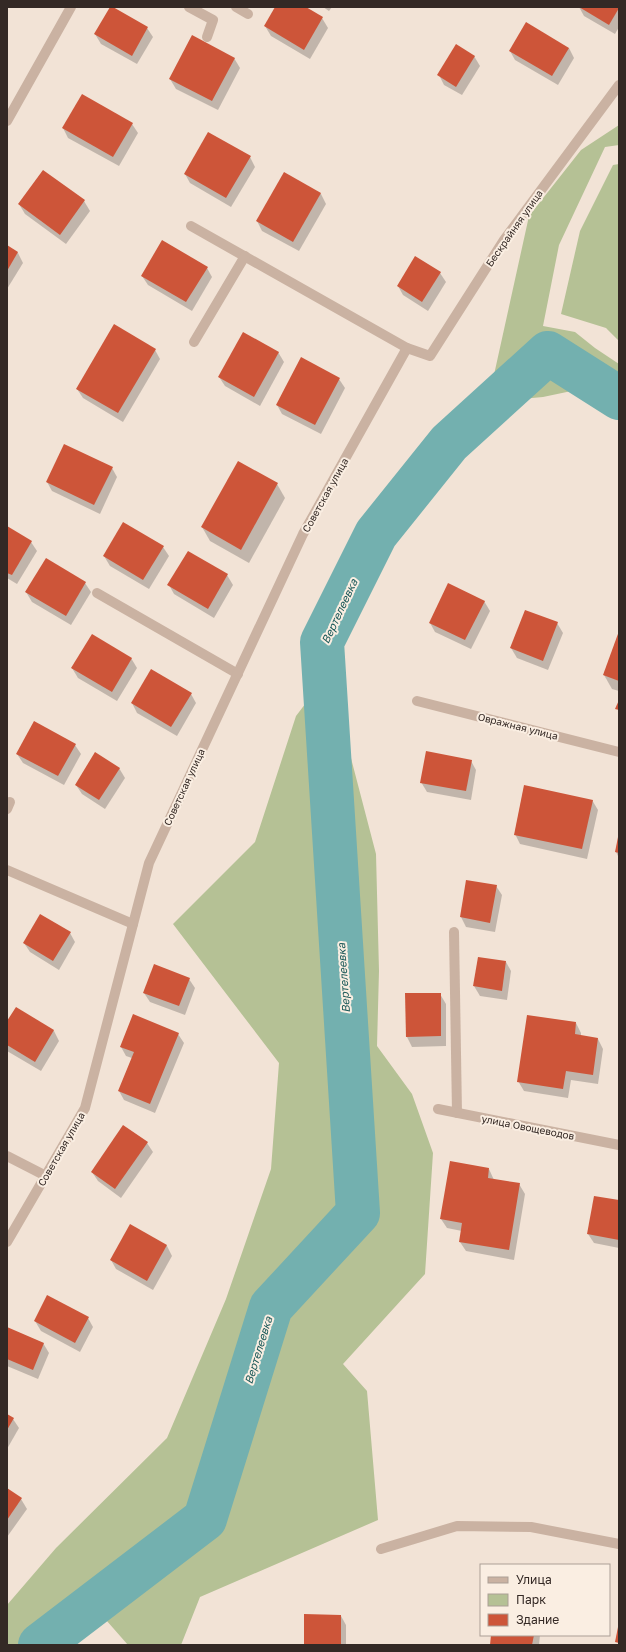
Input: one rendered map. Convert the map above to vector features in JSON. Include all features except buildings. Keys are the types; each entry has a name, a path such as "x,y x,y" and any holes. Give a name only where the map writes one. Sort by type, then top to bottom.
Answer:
{"street":[{"path":"7,121 71,7"},
{"path":"189,7 213,20 206,38"},
{"path":"236,7 248,14"},
{"name":"Бескрайняя улица","path":"407,348 430,356 504,240 619,85"},
{"path":"191,226 407,348"},
{"path":"194,342 245,256"},
{"name":"Советская улица","path":"7,1242 85,1108 149,863 303,534 407,348"},
{"path":"97,593 238,674"},
{"name":"Овражная улица","path":"417,701 619,752"},
{"path":"7,870 133,924"},
{"path":"454,932 457,1113"},
{"name":"улица Овощеводов","path":"438,1109 619,1144"},
{"path":"7,1156 46,1176"},
{"path":"381,1549 457,1526 531,1527 619,1544"}],"green space":[{"path":"619,125 619,145 605,147 559,245 543,326 575,332 619,364 619,400 581,389 543,397 488,402 529,216 581,150"},
{"path":"619,164 619,341 606,328 561,314 580,231 613,165"},
{"path":"312,695 340,716 376,854 379,971 377,1046 412,1094 433,1153 425,1274 343,1364 367,1391 378,1520 200,1597 181,1645 128,1645 99,1612 74,1645 7,1645 7,1605 56,1548 167,1438 226,1299 271,1169 279,1063 173,924 255,842 296,716"}],"waterway":[{"name":"Вертелеевка","path":"40,1645 205,1519 271,1307 358,1213 322,642 376,534 449,443 548,353 619,398"}]}
